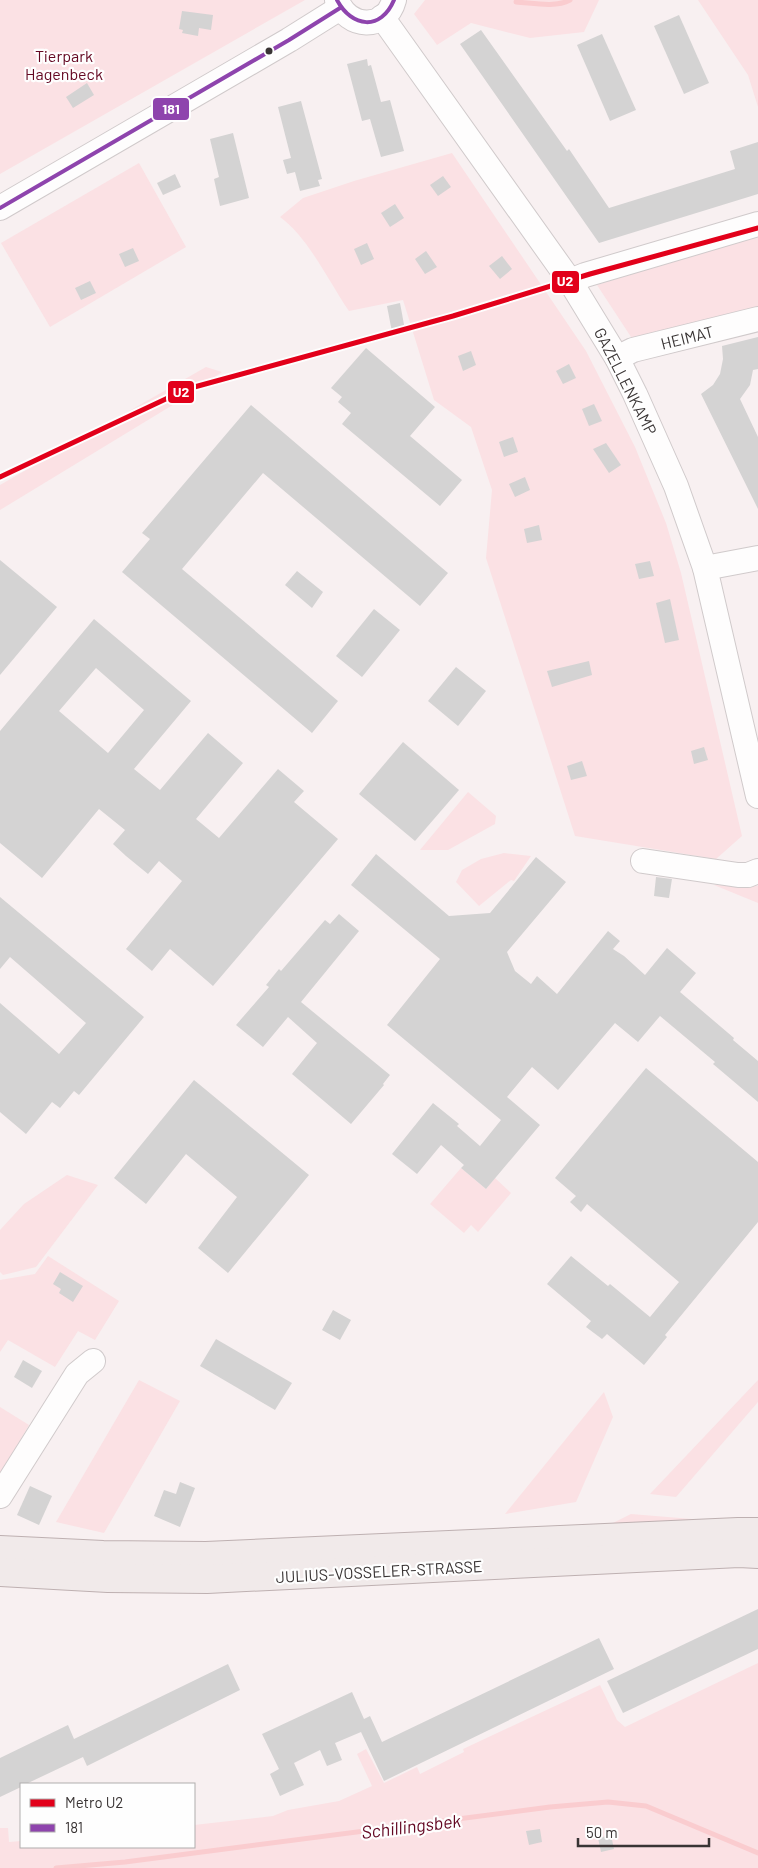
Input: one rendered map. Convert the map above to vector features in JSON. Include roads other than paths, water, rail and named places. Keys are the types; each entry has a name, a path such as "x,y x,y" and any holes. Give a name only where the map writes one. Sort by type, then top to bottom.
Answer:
{"main road":[{"name":"JULIUS-VOSSELER-STRASSE","path":"0,1550 102,1555 206,1556 758,1532"},
{"name":"JULIUS-VOSSELER-STRASSE","path":"0,1572 108,1578 207,1579 758,1554"}],"street":[{"name":"GAZELLENKAMP","path":"338,4 348,17 359,22 371,22 388,9 570,281 617,358 636,394 676,486 705,568 758,796"},
{"path":"0,208 338,4"},
{"path":"570,281 585,274 758,224"},
{"name":"HEIMAT","path":"617,358 633,350 758,319"},
{"path":"705,568 758,558"},
{"path":"643,861 738,875 748,875 758,871"},
{"path":"0,1496 77,1374 93,1361"}],"waterway":[{"path":"516,2 558,4 570,0"},
{"name":"Schillingsbek","path":"56,1868 125,1862 550,1807 608,1802 646,1806 758,1853"}],"metro line":[{"name":"U2","path":"0,477 187,389 453,316 590,274 758,228"}],"park label":[{"name":"Tierpark Hagenbeck","path":"64,64"}]}
